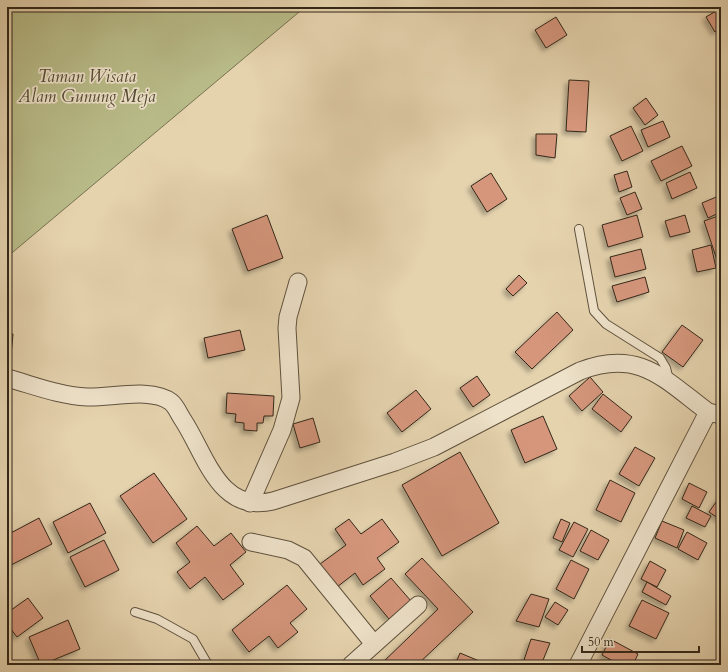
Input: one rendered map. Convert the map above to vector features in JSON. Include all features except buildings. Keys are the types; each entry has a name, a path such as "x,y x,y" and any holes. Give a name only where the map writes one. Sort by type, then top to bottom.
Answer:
{"street":[{"path":"250,504 282,430 291,398 288,322 298,282"},
{"path":"7,378 76,396 148,395 165,398 175,407 226,492 237,499 250,504 273,501 394,462 434,447 580,371 594,366 614,362 637,365 669,381 715,414 578,665"},
{"path":"251,542 288,550 304,558 374,644"},
{"path":"351,665 418,605"}],"lane":[{"path":"579,229 594,311 606,324 660,358 666,368 669,381"},
{"path":"135,612 157,619 193,639 210,665"}],"green space":[{"name":"Taman Wisata Alam Gunung Meja","path":"7,7 305,7 7,257"}]}
